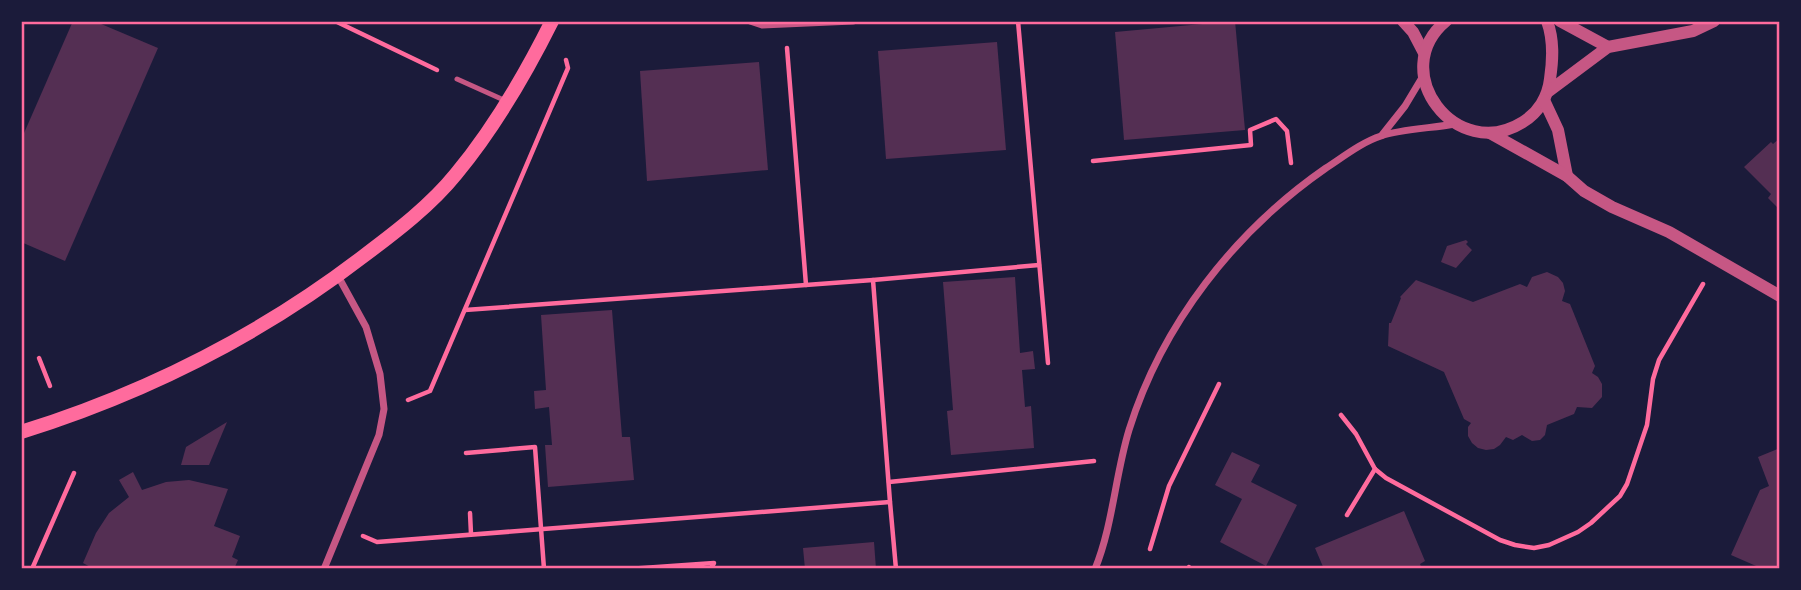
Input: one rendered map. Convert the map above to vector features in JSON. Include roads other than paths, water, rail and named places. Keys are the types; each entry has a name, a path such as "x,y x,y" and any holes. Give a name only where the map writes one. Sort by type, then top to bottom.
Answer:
{"main road":[{"path":"21,432 130,394 197,362 251,333 338,276 386,239 456,175 509,102 552,21"}],"street":[{"path":"750,21 762,25 853,21"},
{"path":"1404,21 1424,53"},
{"path":"1446,21 1436,29 1424,53 1423,76 1433,103 1455,124 1472,131 1490,133 1511,129 1530,118 1546,96 1608,47 1693,31 1714,21"},
{"path":"1547,21 1552,34 1553,64 1546,96 1558,130 1567,176"},
{"path":"1560,21 1608,47"},
{"path":"1382,135 1405,106 1423,76"},
{"path":"1094,569 1105,544 1123,458 1141,397 1171,336 1190,305 1230,254 1264,216 1339,159 1382,135 1455,124"},
{"path":"1490,133 1567,176 1584,191 1612,207 1669,232 1780,296"},
{"path":"324,569 379,435 384,409 380,374 366,327 338,276"}],"lane":[{"path":"457,79 509,102"}]}
